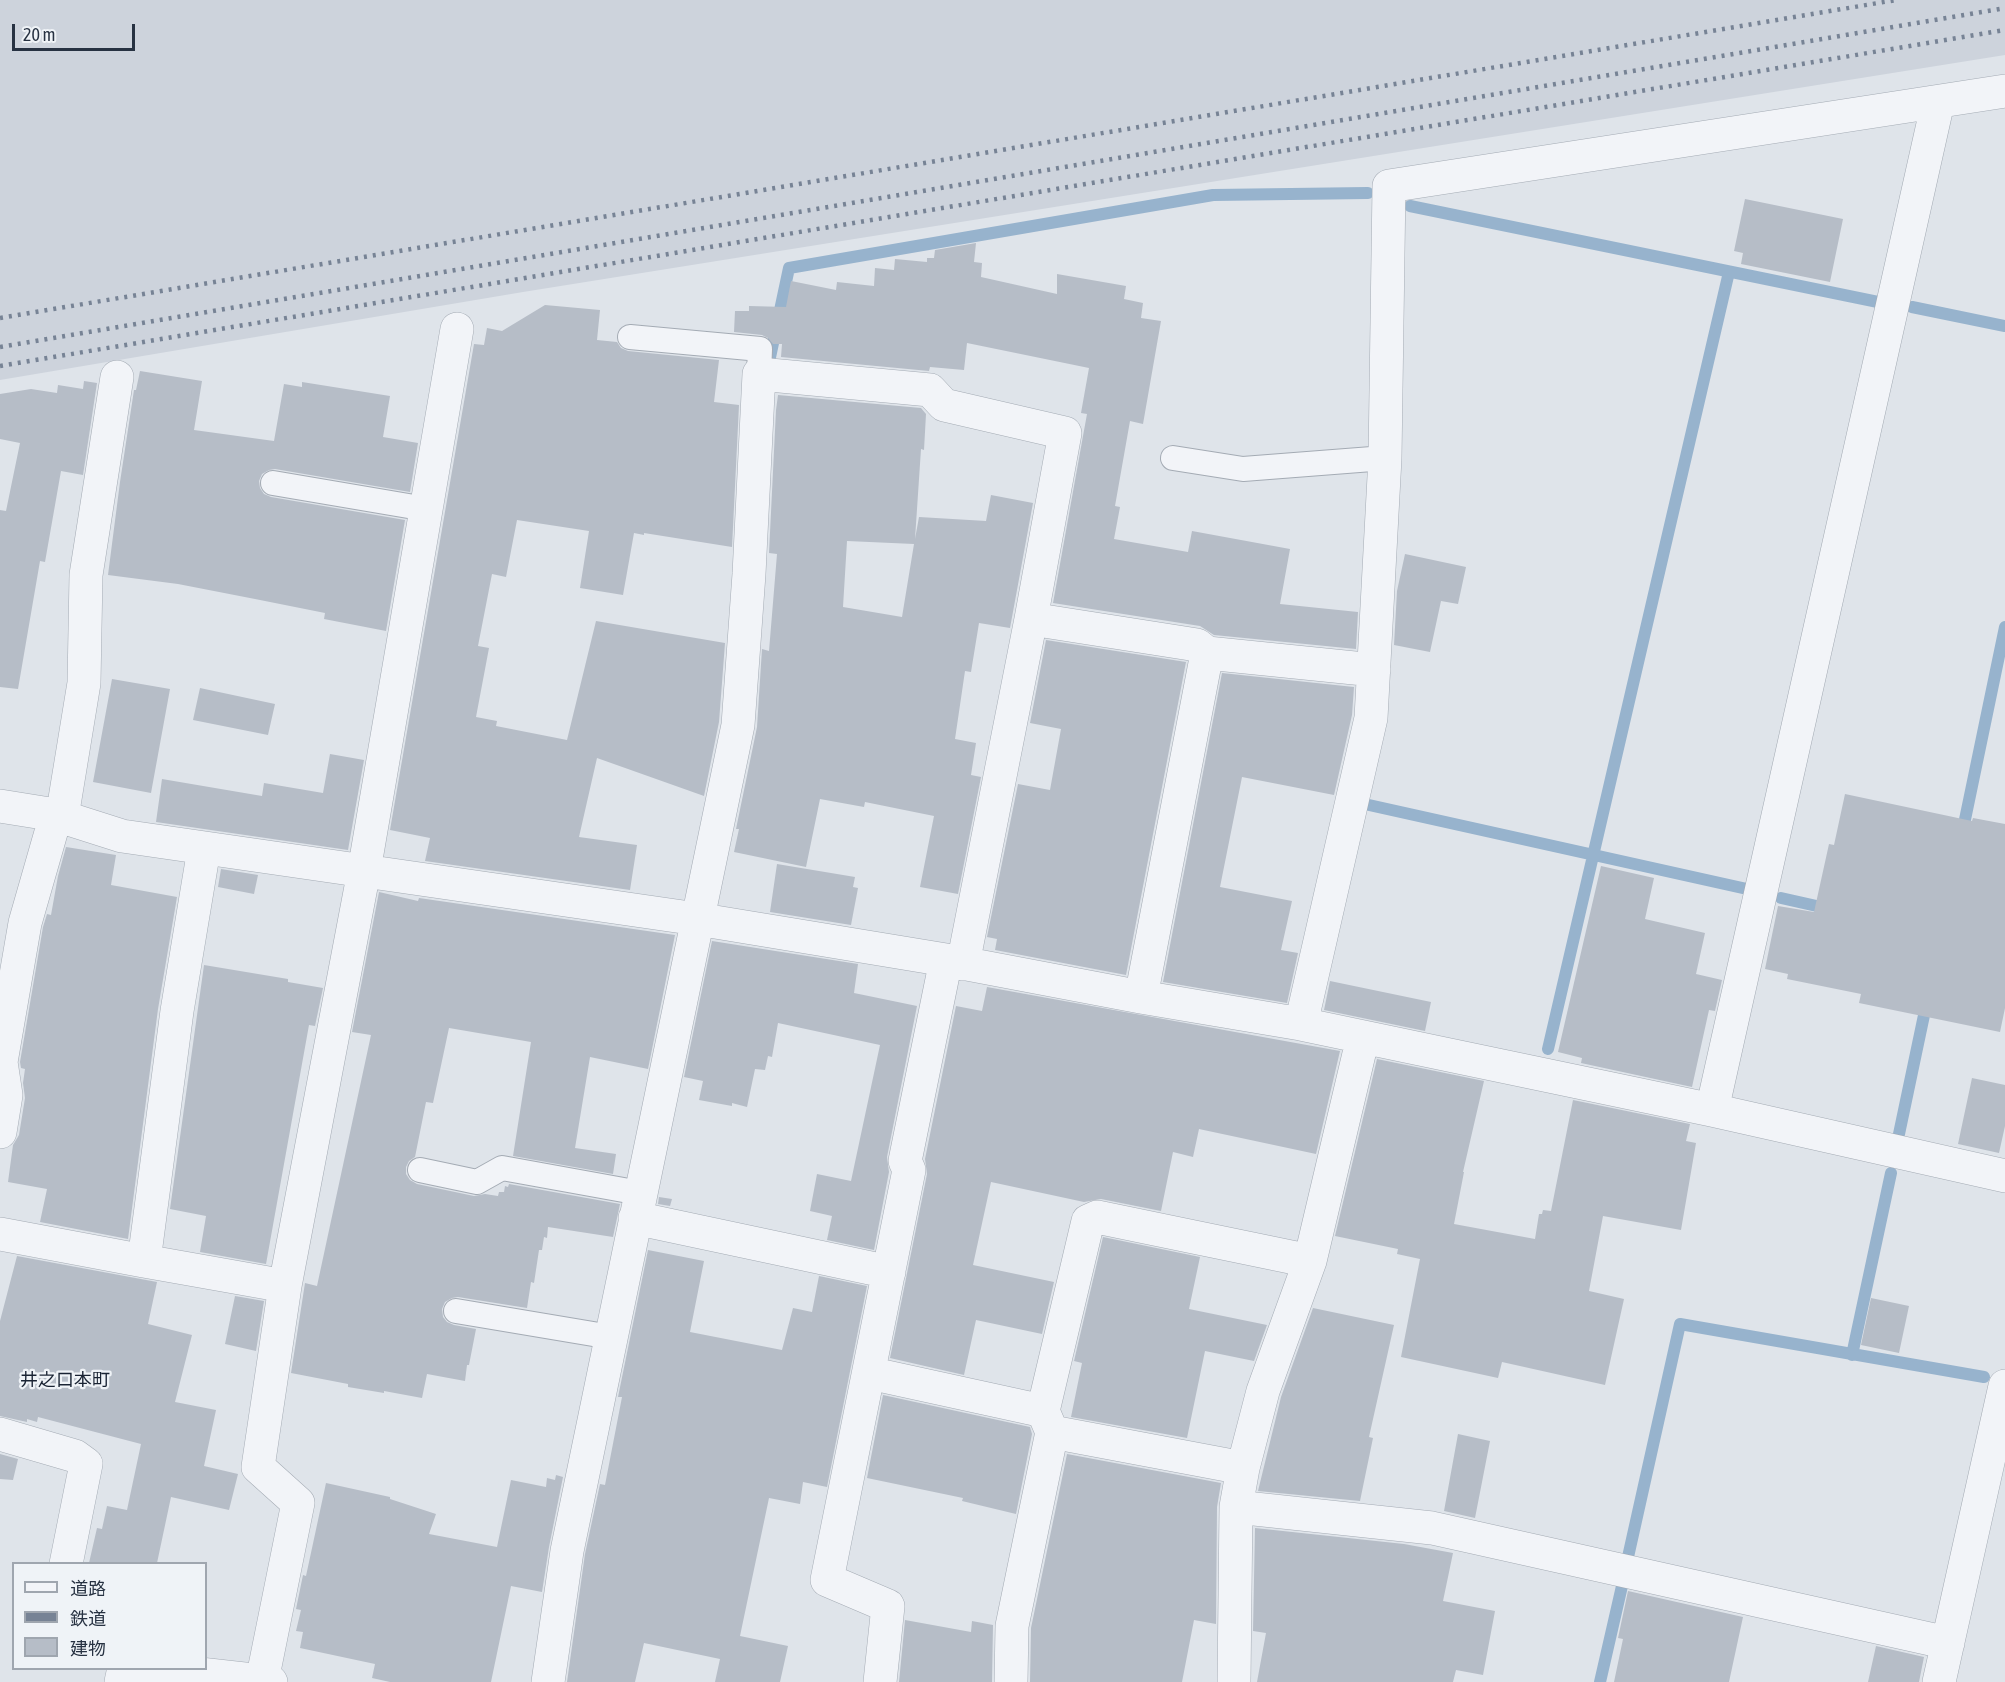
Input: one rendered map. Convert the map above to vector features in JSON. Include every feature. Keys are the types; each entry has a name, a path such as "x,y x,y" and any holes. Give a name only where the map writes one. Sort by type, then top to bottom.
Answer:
{"street":[{"path":"1301,1024 1371,718 1384,458 1389,186 2005,91"},
{"path":"1712,1110 1938,102"},
{"path":"165,1670 267,1681 298,1503 258,1467 285,1286 364,872 457,329"},
{"path":"548,1682 567,1551 738,725 749,574 759,374 930,390 945,405 1065,433 1031,619 955,962 905,1161 909,1170 827,1580 888,1606 880,1682"},
{"path":"0,1132 6,1095 1,1062 23,935 59,816 84,683 86,575 117,377"},
{"path":"1031,619 1197,645 1207,653 1374,670"},
{"path":"1141,997 1207,653"},
{"path":"0,806 59,816 122,836 697,919 955,962 1301,1024 1712,1110 2005,1176"},
{"path":"144,1261 177,1011 204,849"},
{"path":"1234,1682 1236,1507 1243,1468 1263,1392 1310,1261 1363,1037"},
{"path":"638,1206 889,1272"},
{"path":"1011,1682 1012,1626 1048,1422 1088,1221 1098,1216 1310,1261"},
{"path":"0,1234 285,1286"},
{"path":"869,1373 1048,1422 1243,1468"},
{"path":"1939,1682 2005,1386"},
{"path":"0,1434 75,1456 86,1464 66,1562"},
{"path":"1236,1507 1432,1528 1948,1643"}],"lane":[{"path":"630,337 760,349 759,374"},
{"path":"1173,458 1243,469 1384,458"},
{"path":"273,483 426,509"},
{"path":"420,1170 477,1182 502,1168 638,1206"},
{"path":"456,1311 611,1337"}],"shaded area":[{"path":"0,0 2005,0 2005,55 523,292 0,380"}],"building":[{"path":"1745,199 1843,219 1830,282 1741,264 1743,253 1734,251"},
{"path":"976,243 974,262 982,263 981,277 1057,294 1057,274 1126,286 1124,299 1143,303 1141,318 1161,321 1143,424 1130,421 1115,506 1120,507 1114,539 1188,552 1192,531 1290,549 1280,604 1358,612 1356,649 1214,635 1200,626 1053,603 1087,414 1081,413 1089,368 967,343 964,370 930,367 929,371 781,357 782,344 773,344 762,335 734,332 735,311 749,311 749,306 786,307 791,281 836,290 837,282 874,286 875,268 894,270 895,259 927,262 927,258 934,258 935,250"},
{"path":"545,305 600,310 597,340 617,342 621,348 628,351 719,360 714,402 739,405 732,547 634,533 623,595 580,588 589,531 517,520 506,577 492,574 478,646 489,648 476,717 497,721 496,726 567,740 596,621 725,643 719,722 704,796 597,758 579,837 637,845 630,890 425,861 430,838 390,830 474,344 484,345 487,328 502,331"},
{"path":"140,371 202,381 194,430 274,441 284,384 302,387 302,382 390,396 383,437 418,443 410,492 275,469 262,474 259,481 264,494 271,497 405,520 386,631 324,619 325,613 178,584 108,575 134,390 136,390"},
{"path":"84,381 97,383 83,475 61,471 45,562 40,561 18,689 0,687 0,510 6,511 20,443 0,439 0,394 31,389 57,393 58,385 83,389"},
{"path":"778,395 921,408 926,414 924,450 921,449 915,539 919,517 986,521 991,495 1033,503 1010,628 979,623 971,672 965,671 955,739 976,743 971,775 981,777 958,894 920,887 934,816 865,802 864,807 820,799 806,867 734,852 739,829 736,829 757,727 762,649 769,651 777,554 769,553","holes":["847,541 914,544 902,617 843,607"]},
{"path":"1405,554 1466,567 1458,604 1441,601 1430,652 1394,645 1397,591"},
{"path":"1046,640 1186,662 1126,975 995,950 997,939 987,937 1018,784 1050,790 1061,729 1030,723"},
{"path":"1222,673 1354,687 1352,715 1334,795 1242,777 1220,887 1292,901 1281,950 1298,953 1287,1003 1163,982"},
{"path":"112,679 170,689 151,793 93,782"},
{"path":"200,688 275,704 268,735 193,720"},
{"path":"330,754 364,760 348,850 156,822 162,779 262,796 264,783 323,793"},
{"path":"1845,794 1972,821 1973,818 2005,824 2005,1008 2000,1032 1859,1003 1861,994 1787,979 1788,974 1765,969 1778,906 1814,912 1829,844 1834,845"},
{"path":"66,847 116,855 111,885 177,897 158,1009 128,1239 40,1222 47,1189 8,1182 13,1145 19,1135 25,1098 23,1083 25,1069 21,1068 20,1062 43,927 47,914 51,915"},
{"path":"777,864 855,877 853,887 858,888 851,925 770,912"},
{"path":"1601,866 1654,878 1645,919 1705,933 1696,974 1722,980 1715,1011 1709,1010 1692,1087 1581,1063 1582,1058 1558,1052"},
{"path":"221,869 258,875 254,894 218,887"},
{"path":"379,892 418,901 419,898 675,935 648,1069 590,1057 575,1148 616,1154 613,1174 513,1156 531,1042 449,1028 433,1103 426,1102 415,1157 406,1167 406,1174 410,1180 417,1184 474,1196 485,1194 498,1196 499,1192 504,1192 505,1186 508,1187 509,1184 620,1204 613,1237 548,1227 547,1238 544,1237 542,1250 539,1250 527,1308 458,1297 445,1302 442,1309 443,1317 447,1322 476,1329 469,1365 467,1365 465,1381 427,1374 422,1398 348,1387 348,1384 291,1373 305,1283 317,1286 371,1035 352,1032"},
{"path":"712,941 858,964 854,993 917,1006 887,1157 889,1172 874,1250 827,1240 832,1216 810,1211 817,1174 851,1181 880,1045 778,1023 772,1057 768,1056 765,1070 755,1069 747,1107 699,1100 703,1081 684,1077"},
{"path":"204,965 288,979 288,982 323,988 315,1026 309,1025 266,1264 200,1252 206,1216 170,1209"},
{"path":"1330,981 1431,1002 1425,1031 1324,1010"},
{"path":"987,987 1340,1051 1316,1154 1199,1129 1193,1157 1173,1152 1161,1211 1101,1199 1084,1202 991,1182 973,1265 1054,1282 1042,1334 976,1320 964,1375 890,1358 927,1174 925,1159 956,1006 982,1011"},
{"path":"1377,1059 1484,1081 1463,1172 1454,1224 1535,1239 1539,1214 1542,1214 1543,1210 1551,1211 1573,1100 1690,1124 1686,1141 1696,1143 1681,1230 1603,1216 1589,1291 1624,1299 1605,1385 1502,1362 1498,1378 1401,1357 1420,1259 1397,1254 1398,1249 1335,1236"},
{"path":"1972,1078 2005,1085 2005,1126 1999,1153 1958,1144"},
{"path":"659,1197 672,1199 670,1206 658,1204"},
{"path":"1103,1237 1200,1257 1189,1309 1267,1325 1254,1361 1205,1351 1187,1438 1071,1417 1082,1363 1074,1361"},
{"path":"648,1250 704,1261 690,1332 782,1350 793,1308 812,1312 819,1276 867,1286 827,1487 803,1482 800,1504 769,1498 740,1636 788,1646 780,1682 715,1682 720,1659 644,1643 635,1682 567,1682 585,1554 600,1484 605,1485 622,1397 618,1397"},
{"path":"17,1256 157,1282 148,1324 192,1335 175,1402 216,1410 204,1466 238,1474 229,1510 171,1497 157,1562 89,1562 97,1528 102,1529 107,1506 127,1510 141,1444 38,1417 37,1422 27,1419 27,1422 0,1416 0,1321"},
{"path":"235,1296 264,1301 256,1351 225,1344"},
{"path":"1871,1298 1909,1306 1899,1353 1861,1345"},
{"path":"1313,1308 1394,1325 1369,1437 1373,1438 1360,1501 1258,1491 1281,1397"},
{"path":"883,1395 1030,1427 1032,1434 1016,1514 962,1501 963,1498 867,1478"},
{"path":"1458,1434 1490,1441 1475,1518 1444,1511"},
{"path":"0,1454 18,1459 13,1480 0,1479"},
{"path":"1067,1454 1221,1483 1217,1507 1216,1624 1194,1620 1182,1682 1030,1682 1031,1628"},
{"path":"556,1475 563,1477 542,1592 511,1586 491,1682 390,1682 372,1678 375,1664 300,1648 303,1632 296,1631 301,1610 296,1609 303,1575 306,1576 326,1483 390,1497 390,1499 436,1514 429,1534 497,1547 511,1480 546,1487 547,1478 555,1480"},
{"path":"1255,1528 1404,1544 1453,1553 1443,1601 1495,1611 1483,1675 1456,1670 1453,1682 1257,1682 1266,1633 1253,1631"},
{"path":"1628,1591 1743,1617 1729,1682 1614,1682 1623,1639 1618,1638"},
{"path":"905,1620 971,1632 972,1621 993,1625 992,1682 899,1682"},
{"path":"1876,1646 1924,1657 1919,1682 1868,1682"}],"waterway":[{"path":"769,362 789,268 1213,195 1368,193"},
{"path":"1410,206 1878,302"},
{"path":"1548,1049 1729,272"},
{"path":"1912,307 2005,326"},
{"path":"1962,834 2005,627"},
{"path":"1369,805 1747,889"},
{"path":"1781,898 1830,909"},
{"path":"1899,1134 1927,1001"},
{"path":"1852,1355 1891,1173"},
{"path":"1628,1557 1680,1324 1984,1377"},
{"path":"1600,1682 1622,1586"}],"railway":[{"path":"0,318 1896,0"},
{"path":"0,347 2005,8"},
{"path":"0,366 2005,30"}],"district":[{"name":"井之口本町","path":"65,1380"}]}
